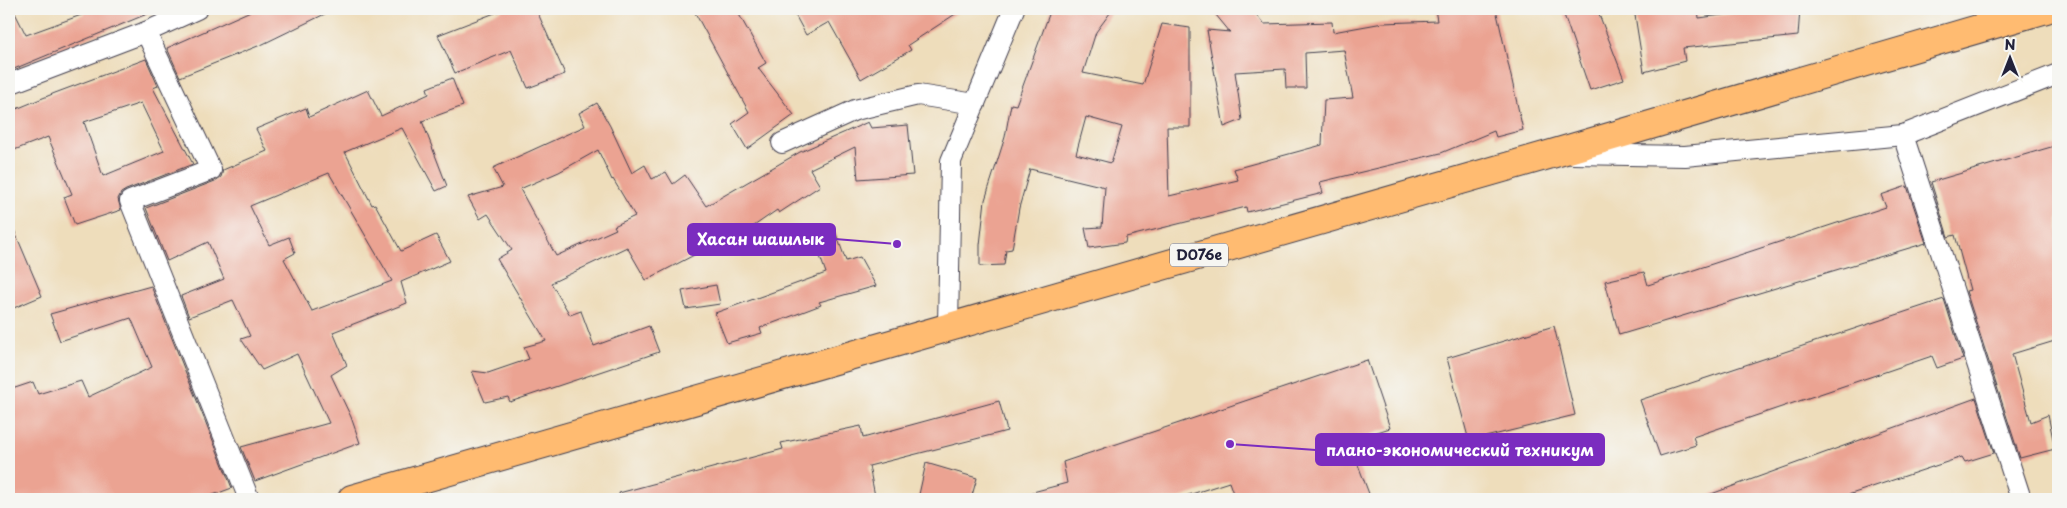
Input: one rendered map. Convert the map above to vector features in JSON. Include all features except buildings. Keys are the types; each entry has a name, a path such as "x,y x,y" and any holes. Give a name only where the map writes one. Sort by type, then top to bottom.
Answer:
{"main road":[{"name":"D076e","path":"352,499 1555,154 2046,9"}],"street":[{"path":"9,84 146,32 197,9"},
{"path":"948,327 952,162 1014,9"},
{"path":"146,32 211,170 130,201 249,499"},
{"path":"1555,154 1685,156 1903,135 2058,74"},
{"path":"782,143 855,110 918,95 975,104"},
{"path":"1903,135 2022,499"}],"place":[{"name":"Хасан шашлык","path":"897,244"},
{"name":"плано-экономический техникум","path":"1230,444"}]}
